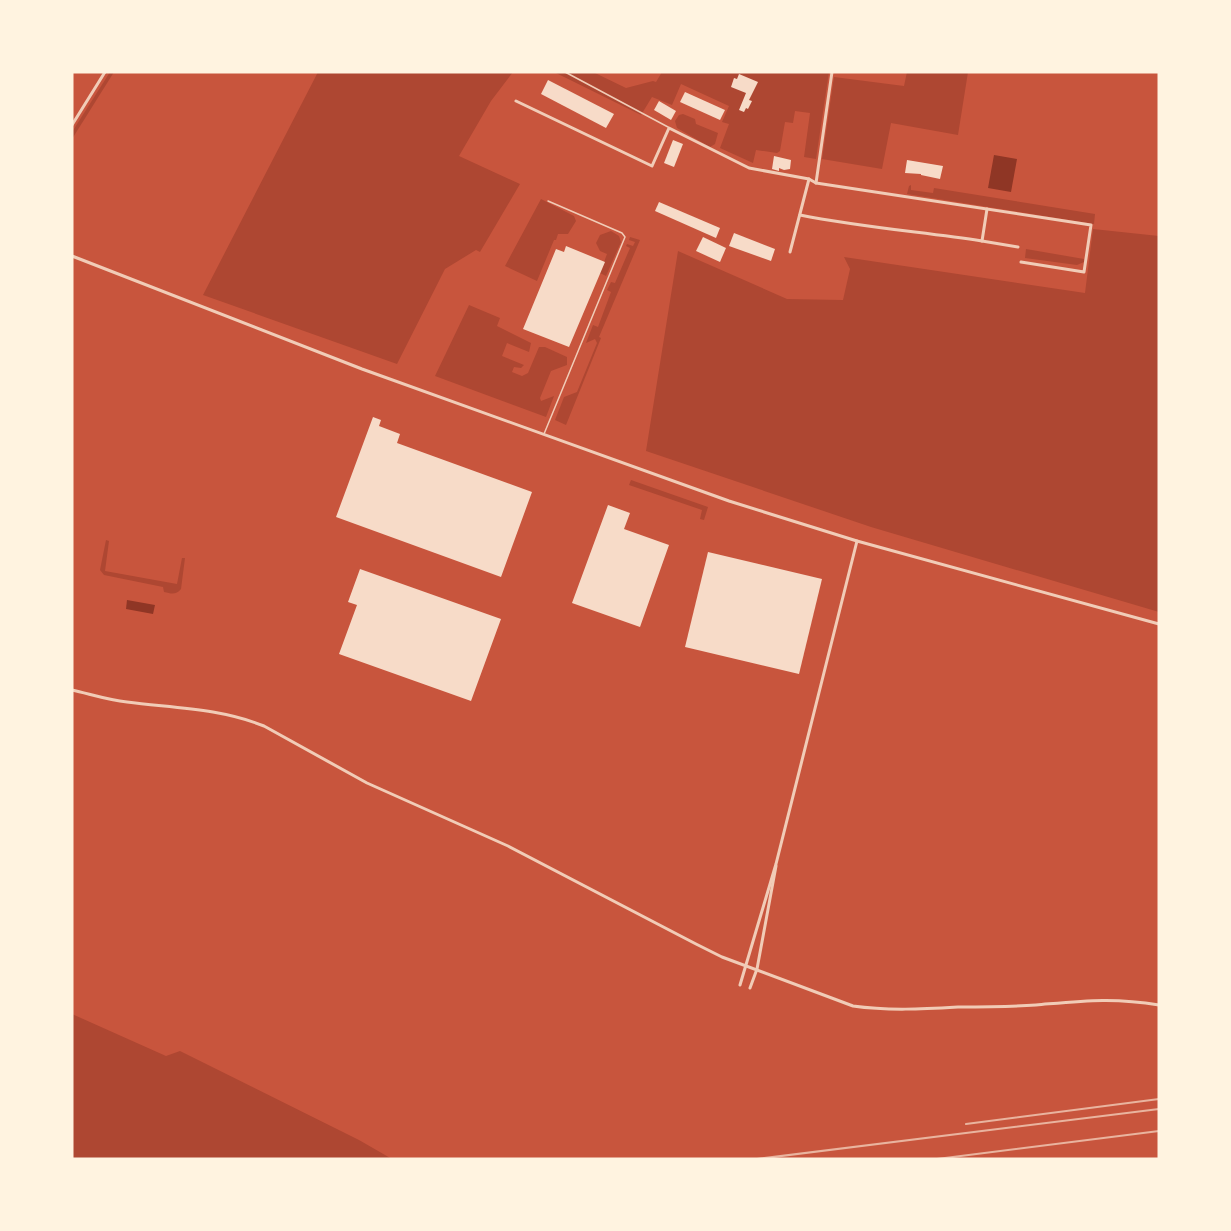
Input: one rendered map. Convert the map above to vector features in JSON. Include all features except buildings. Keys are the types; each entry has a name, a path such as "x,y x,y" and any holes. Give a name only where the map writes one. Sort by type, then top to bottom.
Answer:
{"street":[{"path":"72,125 105,72"},
{"path":"816,183 832,72"},
{"path":"516,101 652,166 669,128 749,168 809,179 816,183 1091,225 1084,272 1021,262"},
{"path":"790,252 809,179"},
{"path":"982,241 987,209"},
{"path":"800,215 1018,247"},
{"path":"72,255 362,369 729,501 857,541 1159,624"},
{"path":"740,985 776,864 857,541"},
{"path":"72,690 126,702 208,710 247,719 264,726 367,783 508,846 696,944 853,1006 875,1009 1034,1005 1098,999 1130,1000 1159,1005"},
{"path":"750,988 757,969 766,909 776,874 776,864"}],"lane":[{"path":"565,72 669,128"},
{"path":"543,435 625,237 622,233 548,201"}],"shaded area":[{"path":"110,72 114,72 72,139 72,132"},
{"path":"318,72 513,72 491,101 459,156 520,184 480,252 476,250 445,269 397,364 203,295"},
{"path":"554,72 593,72 626,88 656,82 662,72 829,72 816,159 804,157 810,113 795,111 793,123 785,122 780,151 777,153 756,150 753,163 720,148 729,124 722,122 729,106 681,84 672,105 652,97 641,115"},
{"path":"907,72 968,72 958,135 891,123 882,169 822,159 834,77 904,86"},
{"path":"683,114 695,119 696,124 718,133 715,144 710,147 677,128 675,121 679,115"},
{"path":"994,155 1017,159 1011,192 988,188"},
{"path":"911,185 911,190 933,193 934,188 1095,214 1094,224 907,194"},
{"path":"541,199 574,216 576,221 568,234 558,234 554,240 537,281 505,266"},
{"path":"1093,229 1159,236 1159,612 871,527 646,451 678,251 787,299 843,300 850,269 844,257 1085,293"},
{"path":"611,231 619,236 621,242 606,276 600,273 607,254 600,251 596,243 600,235"},
{"path":"630,237 640,240 599,337 601,338 566,425 555,420 564,397 577,392 597,343 595,339 586,343 593,325 598,327 611,292 607,290 611,282 615,283 630,248 626,246 627,244 633,246 635,242 629,240"},
{"path":"1026,249 1084,259 1084,262 1077,265 1025,258"},
{"path":"469,305 500,318 497,326 531,343 529,352 507,343 502,356 524,365 521,368 514,367 512,372 522,376 528,373 539,347 545,347 567,357 567,365 551,371 540,398 541,401 554,396 546,417 435,376"},
{"path":"631,480 708,507 704,520 700,519 702,510 629,485"},
{"path":"106,540 109,541 105,571 177,584 182,558 185,558 181,589 176,593 169,593 164,592 163,587 104,575 100,570"},
{"path":"127,600 155,605 153,614 126,609"},
{"path":"72,1014 166,1056 180,1051 359,1140 392,1159 72,1159"}],"railway":[{"path":"966,1124 1159,1099"},
{"path":"757,1159 1159,1109"},
{"path":"937,1159 1159,1131"}]}
